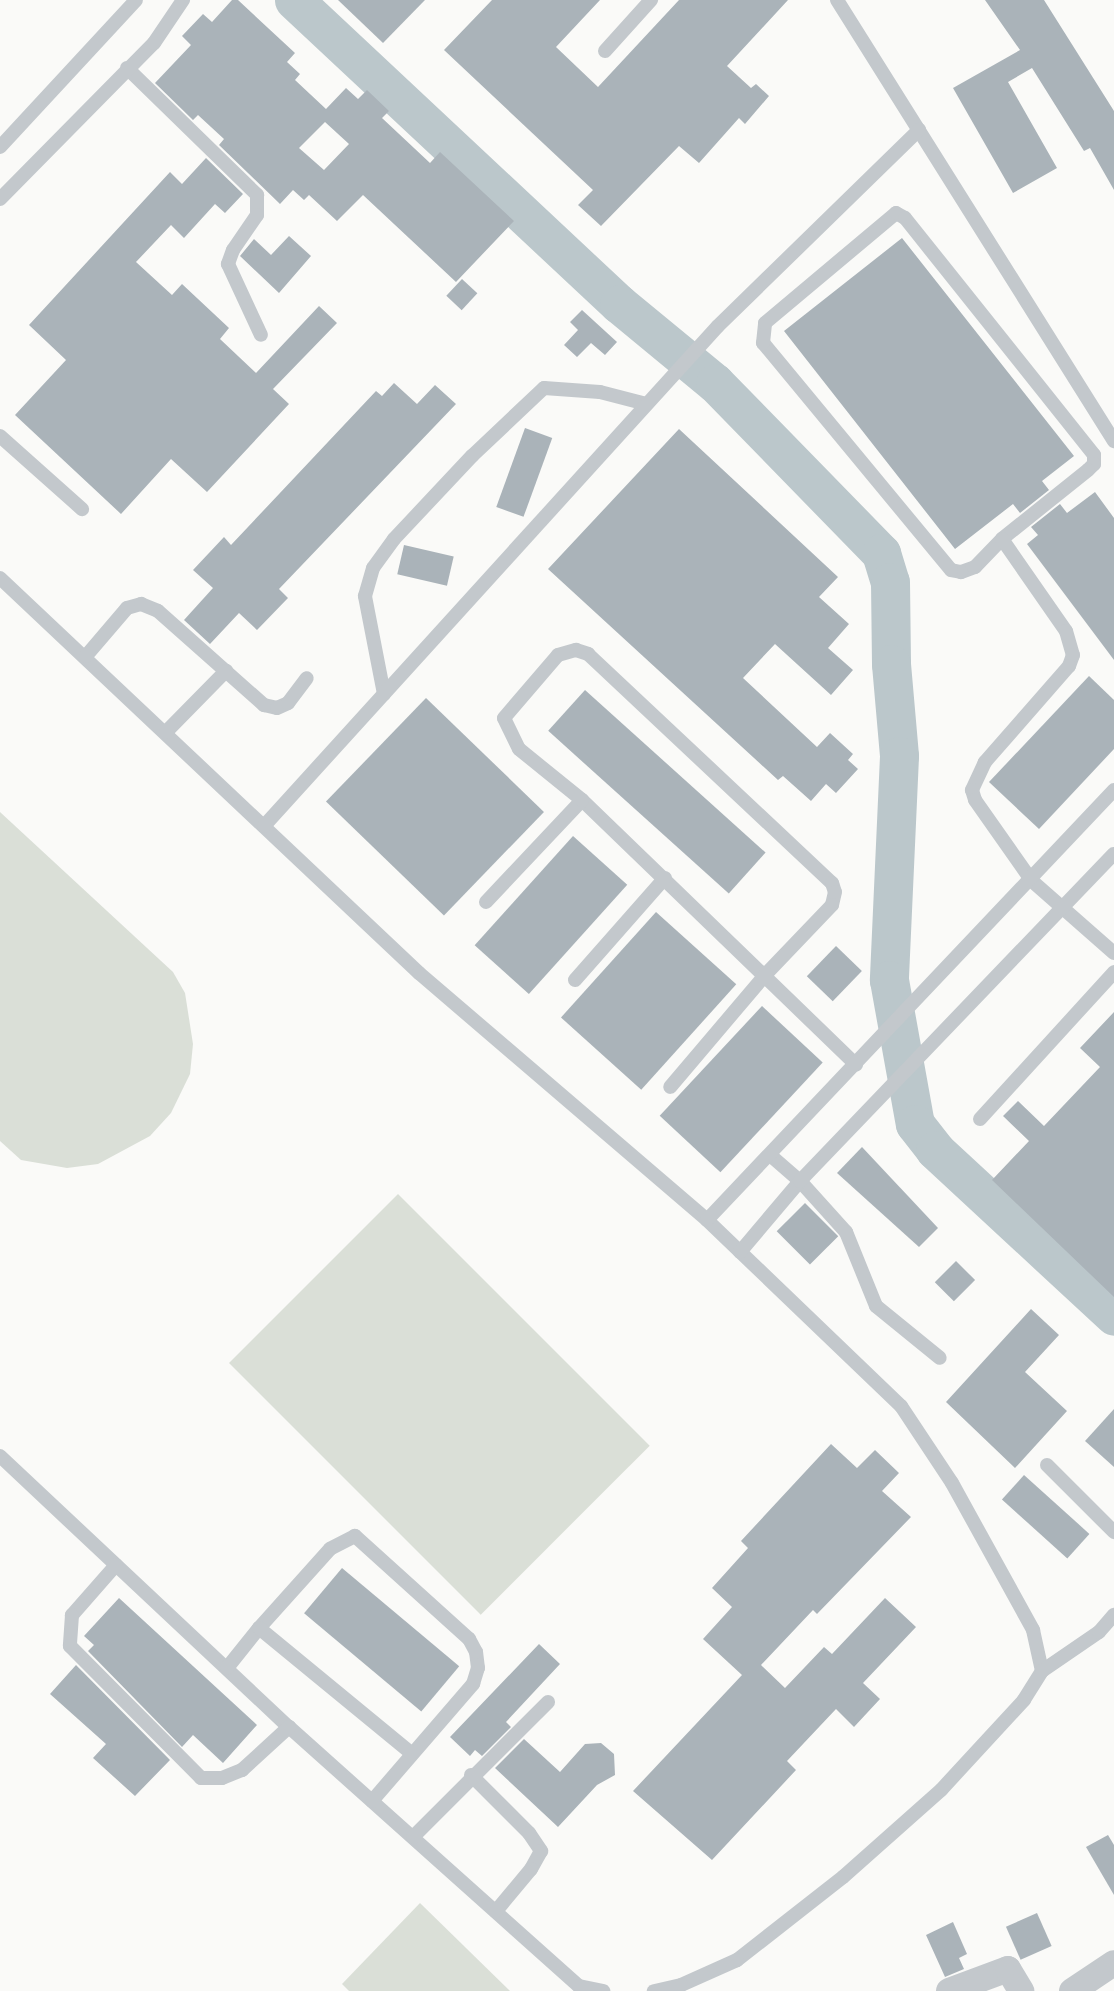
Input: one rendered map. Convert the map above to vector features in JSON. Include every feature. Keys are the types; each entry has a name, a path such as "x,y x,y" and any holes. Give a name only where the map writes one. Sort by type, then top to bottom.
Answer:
{"street":[{"path":"1072,1991 1114,1963"},
{"path":"949,1991 1006,1969 1021,1991"}],"lane":[{"path":"0,147 136,0"},
{"path":"0,199 161,34 183,0"},
{"path":"605,51 651,0"},
{"path":"837,0 1108,421 1114,441"},
{"path":"127,68 257,195 258,215 228,264 261,335"},
{"path":"264,826 718,326 919,130"},
{"path":"896,213 905,218 1094,455 1094,464 1088,470 1002,539 975,567 961,572 951,570 763,343 765,323 896,213"},
{"path":"384,694 365,596 374,568 394,539 472,456 544,388 600,392 646,404"},
{"path":"0,436 82,509"},
{"path":"1002,539 1066,631 1073,655 1069,666 985,762 972,790 975,800 1032,881 1114,953"},
{"path":"0,578 86,656 418,973 707,1220 901,1407 925,1439 1033,1630 1042,1671"},
{"path":"86,656 127,608 141,604 158,611 264,705 277,708 288,703 307,678"},
{"path":"670,1087 766,974 832,905 832,883 588,654 576,650 558,655 504,718 519,749 582,800 766,974 856,1065"},
{"path":"166,732 226,671"},
{"path":"707,1220 920,995 1032,881 1114,790"},
{"path":"486,902 582,800"},
{"path":"740,1252 800,1181 1064,909 1114,854"},
{"path":"575,980 665,878"},
{"path":"980,1119 1114,972"},
{"path":"770,1155 800,1181 846,1232 876,1306 940,1358"},
{"path":"0,1456 289,1726 579,1986 603,1991"},
{"path":"1047,1465 1114,1533"},
{"path":"227,1668 259,1628 330,1549 355,1536 365,1541 469,1639 476,1652 473,1684 411,1753 372,1801"},
{"path":"116,1564 72,1615 70,1646 201,1778 222,1778 242,1770 289,1726"},
{"path":"654,1991 681,1985 737,1960 843,1877 941,1790 1024,1700 1042,1671 1099,1632 1114,1615"},
{"path":"259,1628 411,1753"},
{"path":"413,1837 471,1775 548,1702"},
{"path":"471,1775 529,1833 541,1851 531,1869 496,1911"}],"shaded area":[{"path":"0,812 173,972 185,993 193,1044 190,1074 171,1113 150,1136 98,1164 67,1168 21,1160 0,1141"},
{"path":"398,1194 650,1446 481,1615 229,1363"},
{"path":"420,1903 510,1991 349,1991 342,1984"}],"building":[{"path":"232,0 238,0 295,53 287,62 300,74 295,80 326,109 346,88 358,99 367,90 389,111 382,118 430,163 440,152 514,221 456,282 363,195 337,221 309,195 304,200 293,190 280,204 219,145 224,139 198,115 193,120 155,83 191,45 182,36 203,14 212,22","holes":["325,122 349,144 324,170 299,148"]},
{"path":"338,0 425,0 383,43"},
{"path":"492,0 600,0 556,47 598,87 679,0 788,0 727,66 751,88 756,84 769,96 745,124 739,118 699,163 679,146 601,226 578,205 593,190 444,50"},
{"path":"985,0 1044,0 1114,111 1114,190 1090,148 1084,151 1032,68 1008,82 1057,168 1013,193 953,88 1020,50"},
{"path":"206,158 243,194 225,213 215,204 184,238 171,225 136,262 172,295 182,284 229,328 220,339 256,373 319,306 337,323 273,389 289,404 207,492 171,459 121,514 15,415 66,360 29,325 170,172 182,184"},
{"path":"289,236 311,256 279,293 240,256 254,239 271,255"},
{"path":"902,238 1074,456 1042,481 1049,490 1020,513 1013,504 955,549 784,331"},
{"path":"462,279 477,293 462,310 446,296"},
{"path":"582,310 617,342 605,355 591,343 577,357 564,345 578,330 570,322"},
{"path":"394,383 417,404 435,385 456,404 279,589 288,598 257,630 239,613 210,644 184,620 213,588 193,570 224,537 231,545 376,391 382,396"},
{"path":"525,428 552,438 524,517 496,507"},
{"path":"679,429 838,577 819,597 849,624 828,648 853,670 831,695 775,644 743,678 817,747 830,733 853,754 848,760 858,769 836,793 826,784 811,801 783,776 778,780 548,569"},
{"path":"1095,492 1114,518 1114,660 1027,544 1038,535 1031,527 1060,504 1067,513"},
{"path":"404,545 454,556 447,586 397,574"},
{"path":"1089,676 1114,700 1114,749 1039,829 989,782"},
{"path":"585,690 766,853 729,893 548,731"},
{"path":"426,698 544,812 444,916 326,802"},
{"path":"573,836 627,885 529,994 475,945"},
{"path":"656,912 736,984 641,1090 561,1018"},
{"path":"836,946 862,971 833,1001 807,976"},
{"path":"762,1006 823,1063 720,1172 660,1116"},
{"path":"1114,1012 1114,1297 992,1180 1029,1141 1003,1116 1018,1101 1044,1126 1100,1067 1080,1048"},
{"path":"862,1147 938,1228 919,1247 837,1173"},
{"path":"805,1203 838,1236 810,1265 777,1231"},
{"path":"956,1261 975,1280 954,1301 935,1282"},
{"path":"1031,1309 1059,1335 1025,1372 1067,1411 1015,1468 946,1402"},
{"path":"1114,1409 1114,1467 1085,1441"},
{"path":"831,1444 857,1468 875,1450 899,1473 882,1491 911,1517 817,1614 813,1610 761,1665 785,1688 824,1647 832,1654 885,1598 916,1627 863,1683 880,1699 854,1727 836,1709 787,1761 796,1770 712,1860 633,1791 742,1675 703,1639 732,1607 712,1588 748,1548 741,1541"},
{"path":"1024,1475 1089,1534 1067,1558 1002,1500"},
{"path":"342,1568 459,1666 421,1712 304,1613"},
{"path":"119,1598 257,1725 223,1763 193,1735 182,1747 88,1651 94,1645 84,1636"},
{"path":"539,1644 560,1664 506,1722 511,1727 482,1756 475,1750 470,1756 450,1737"},
{"path":"76,1665 170,1760 135,1796 93,1758 106,1744 50,1694"},
{"path":"524,1739 560,1772 585,1744 601,1743 614,1754 615,1775 597,1785 558,1827 495,1768"},
{"path":"1108,1835 1114,1845 1114,1895 1086,1847"},
{"path":"1037,1913 1052,1946 1021,1960 1006,1927"},
{"path":"953,1922 967,1954 959,1958 964,1969 945,1977 926,1935"}],"waterway":[{"path":"294,0 619,304 715,383 881,553 890,582 891,664 899,756 889,980 915,1124 935,1150 1114,1316"}]}
